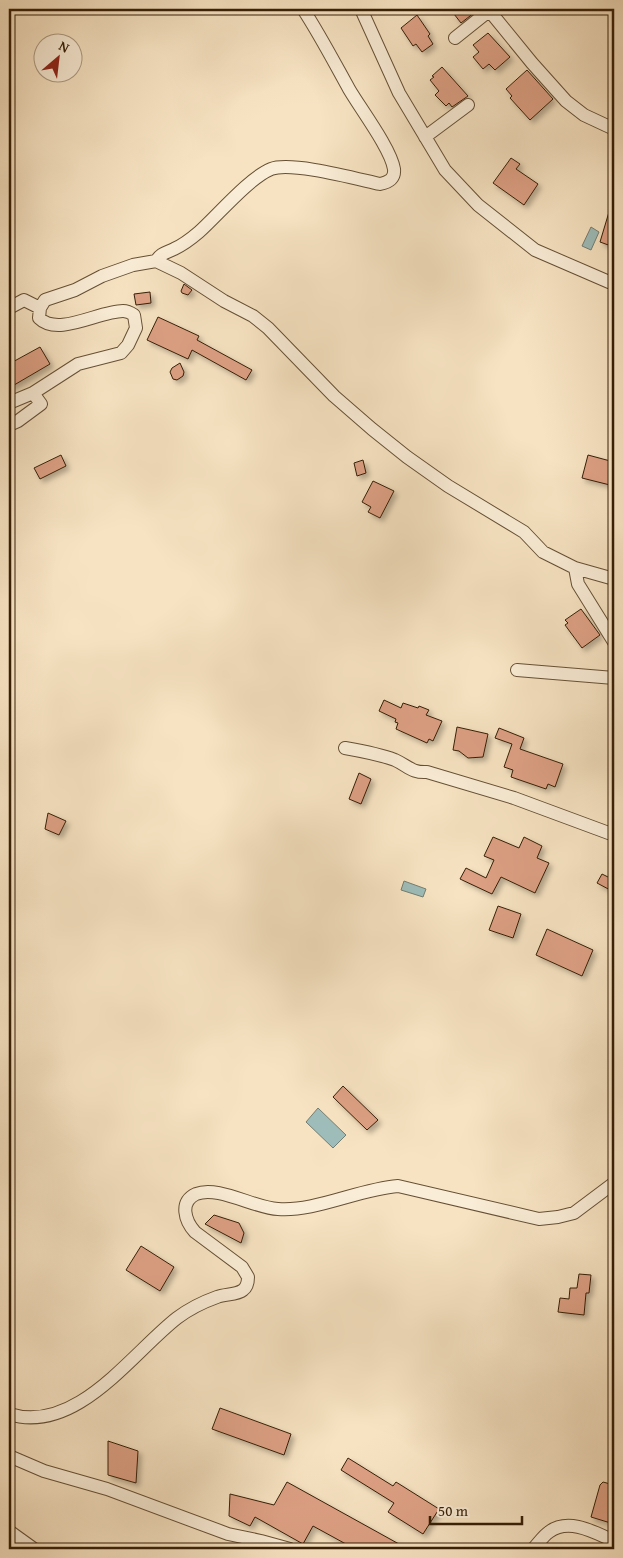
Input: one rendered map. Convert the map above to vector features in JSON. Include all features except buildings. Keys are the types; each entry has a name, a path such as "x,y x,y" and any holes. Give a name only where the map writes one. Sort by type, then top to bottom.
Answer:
{"street":[{"path":"156,261 161,254 175,249 197,234 252,181 273,168 285,167 308,170 380,184 388,182 393,177 392,164 383,144 303,9"},
{"path":"361,9 399,93 445,170 478,205 536,250 608,282"},
{"path":"455,38 489,10 566,102 584,115 614,128"},
{"path":"425,138 468,105"},
{"path":"9,403 34,393 78,364 121,353 128,345 136,328 134,315 125,311 101,315 66,325 44,323 39,318 40,308 46,300 75,290 102,276 133,265 156,261 181,273 224,301 253,316 268,328 334,396 407,457 448,486 524,532 543,552 576,568 614,579"},
{"path":"9,308 24,300 40,308"},
{"path":"9,425 42,404 34,393"},
{"path":"576,568 578,584 614,642"},
{"path":"517,670 614,678"},
{"path":"345,748 373,753 395,760 417,772 427,772 514,798 614,835"},
{"path":"9,1414 38,1417 50,1415 77,1404 102,1386 184,1313 219,1296 238,1293 245,1287 248,1277 242,1267 195,1232 190,1226 185,1208 188,1200 194,1195 211,1191 259,1206 286,1210 303,1208 381,1187 398,1186 540,1219 558,1218 574,1213 614,1183"},
{"path":"9,1456 44,1471 107,1489 228,1534 290,1549"},
{"path":"533,1549 548,1532 564,1526 581,1528 614,1541"},
{"path":"9,1531 34,1549"}],"water":[{"path":"591,227 599,232 591,250 582,246"},
{"path":"404,881 426,889 423,897 401,890"},
{"path":"318,1108 346,1135 333,1148 306,1122"}]}
